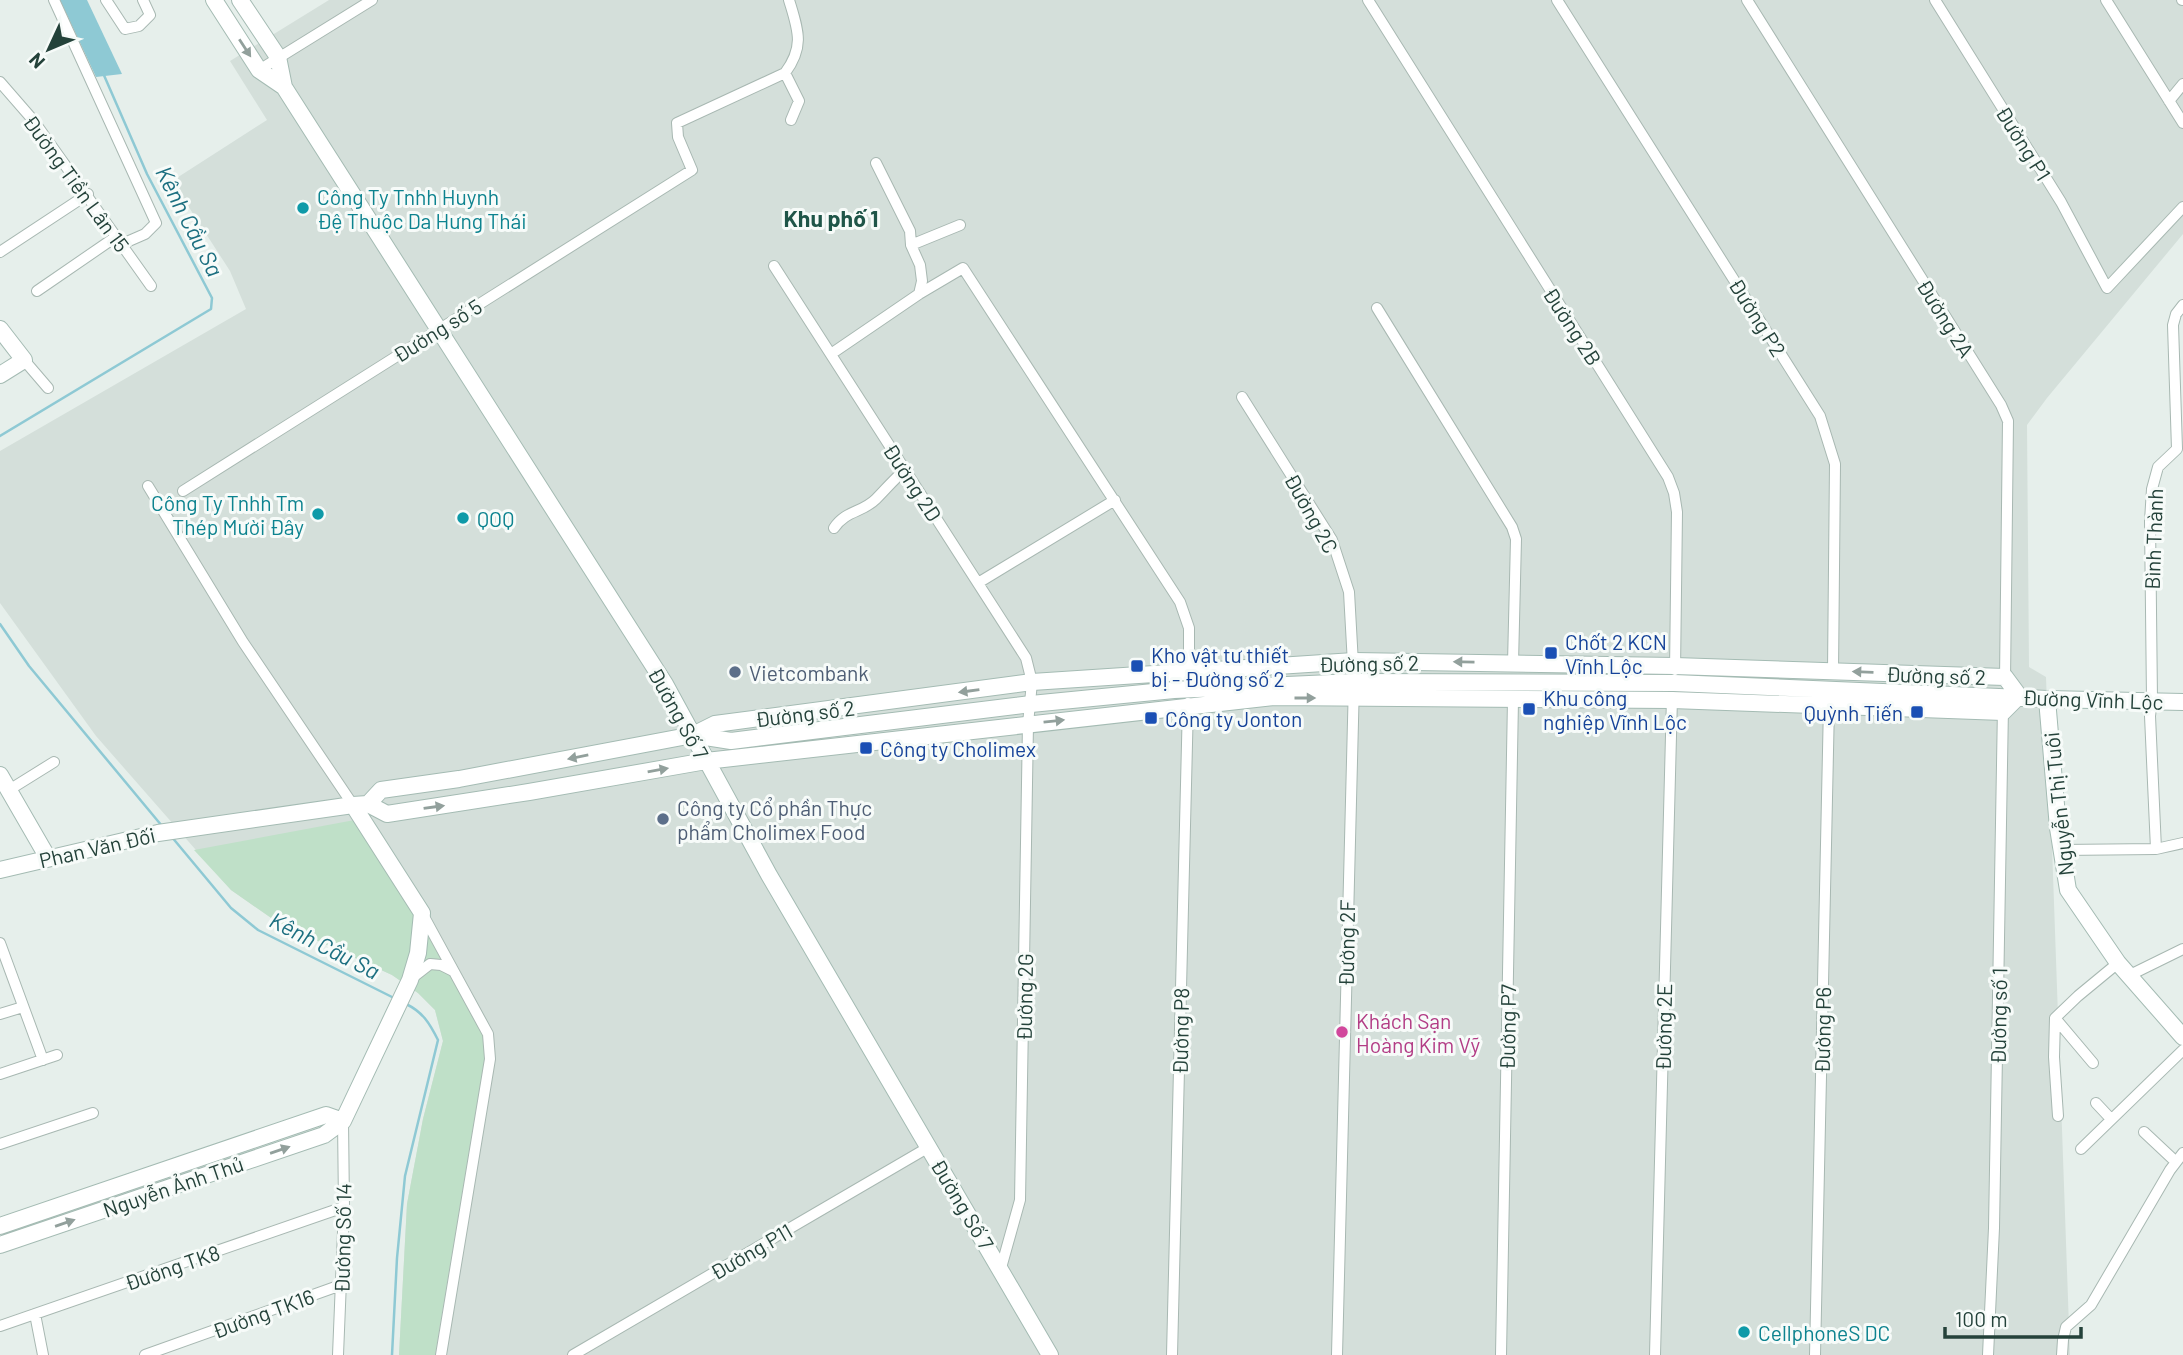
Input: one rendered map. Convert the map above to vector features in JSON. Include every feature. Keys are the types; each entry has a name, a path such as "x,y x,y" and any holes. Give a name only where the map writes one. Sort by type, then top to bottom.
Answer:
{"main road":[{"name":"Đường Số 7","path":"214,0 259,70 284,87"},
{"name":"Đường Số 7","path":"240,0 278,57 284,87 643,649 769,876 1050,1355"},
{"path":"0,329 24,360 0,375"},
{"name":"Đường số 2","path":"194,827 361,804 381,790 459,779 693,735 715,723 1032,682 1354,660 1675,666 2005,677 2009,702"},
{"name":"Đường số 2","path":"693,735 731,741 1031,704 1188,689 1353,690 1674,683 2009,702"},
{"name":"Đường số 2","path":"361,804 387,814 539,791 706,761 1353,690 1513,699 1829,705 2009,702"},
{"name":"Đường Vĩnh Lộc","path":"2009,702 2047,699 2183,702"},
{"name":"Nguyễn Thị Tuôi","path":"2047,699 2068,890 2128,976 2183,1037"},
{"name":"Đường số 2","path":"706,761 731,741"},
{"path":"0,775 48,858"},
{"path":"343,1121 410,980 418,953 422,913 361,804"},
{"name":"Phan Văn Đối","path":"0,870 194,827"},
{"name":"Nguyễn Ảnh Thủ","path":"0,1226 326,1115 343,1121"},
{"name":"Nguyễn Ảnh Thủ","path":"0,1245 324,1135 343,1121"}],"street":[{"path":"37,290 120,240 145,234 156,223 54,0"},
{"path":"106,0 125,29 139,26 150,15 143,0"},
{"path":"259,70 372,0"},
{"path":"789,0 799,31 795,59 785,73 799,101 791,120"},
{"name":"Đường 2B","path":"1368,0 1668,477 1677,512 1674,683"},
{"name":"Đường P2","path":"1558,0 1820,416 1836,464 1833,671"},
{"name":"Đường 2A","path":"1746,0 2003,409 2007,421 2005,677"},
{"name":"Đường P1","path":"1935,0 2061,202 2107,288 2183,207"},
{"path":"2106,0 2183,123"},
{"name":"Đường số 5","path":"183,491 692,170 678,137 677,123 785,73"},
{"name":"Đường Tiền Lân 15","path":"0,82 33,120 88,194 151,286"},
{"path":"2169,101 2183,84"},
{"path":"876,163 910,231 911,245 921,273 919,294"},
{"path":"0,252 88,194"},
{"path":"911,245 960,225"},
{"name":"Đường 2D","path":"774,266 1026,658 1032,682 1031,704"},
{"path":"831,354 919,294 963,268 1180,602 1189,628 1189,672"},
{"name":"Bình Thành","path":"2156,849 2150,716 2150,521 2152,489 2158,467 2180,449 2178,332 2174,319 2183,305"},
{"path":"1377,308 1517,539 1513,663"},
{"path":"24,360 48,388"},
{"name":"Đường 2C","path":"1242,397 1332,540 1349,592 1354,660 1353,690"},
{"path":"834,528 844,516 863,509 875,500 905,470"},
{"path":"148,486 243,642 361,804"},
{"path":"978,583 1115,500"},
{"name":"Đường 2E","path":"1655,1355 1674,683"},
{"name":"Đường P8","path":"1172,1355 1188,689"},
{"name":"Đường 2F","path":"1337,1355 1353,690"},
{"name":"Đường P7","path":"1500,1355 1513,699"},
{"name":"Đường số 1","path":"1988,1355 2009,702"},
{"name":"Đường 2G","path":"1001,1268 1020,1200 1028,724 1031,704"},
{"name":"Đường P6","path":"1815,1355 1829,705"},
{"path":"9,790 54,762"},
{"path":"2062,850 2156,849 2183,843"},
{"path":"422,913 488,1034 489,1059 441,1355"},
{"path":"0,943 43,1060"},
{"path":"418,953 429,947 441,948"},
{"path":"2128,976 2183,949"},
{"path":"2058,1116 2054,1057 2055,1018 2118,963"},
{"path":"410,980 430,964 441,965 454,971"},
{"path":"0,1014 23,1007"},
{"path":"2055,1018 2093,1063"},
{"path":"2081,1149 2183,1050"},
{"path":"0,1074 57,1055"},
{"path":"2096,1103 2111,1119"},
{"path":"0,1144 93,1113"},
{"name":"Đường Số 14","path":"338,1355 344,1208 343,1121"},
{"path":"2063,1355 2066,1327 2091,1305 2180,1158 2144,1132"},
{"name":"Đường P11","path":"573,1355 929,1147"},
{"name":"Đường TK8","path":"0,1326 344,1208"},
{"name":"Đường TK16","path":"145,1355 341,1285"},
{"path":"36,1314 43,1355"}],"shaded area":[{"name":"Khu công nghiệp Vĩnh Lộc","path":"329,0 2183,0 2183,234 2027,425 2029,667 2046,677 2070,1355 399,1355 407,1204 423,1119 443,1041 435,1010 418,993 392,975 277,922 231,890 96,736 0,603 0,451 246,309 230,271 172,181 267,120 230,61"}],"green space":[{"path":"360,819 482,1027 485,1055 435,1355 399,1355 407,1204 423,1119 443,1041 435,1010 418,993 392,975 277,922 231,890 194,850"}],"water":[{"path":"60,0 87,0 122,74 96,77"}],"waterway":[{"name":"Kênh Cầu Sa","path":"0,436 211,309 212,298 147,174 103,73"},
{"name":"Kênh Cầu Sa","path":"0,624 29,666 162,826"},
{"name":"Kênh Cầu Sa","path":"171,836 231,908 258,930 394,998"},
{"name":"Kênh Cầu Sa","path":"392,1355 405,1176 438,1040 425,1019 406,1004"}],"place":[{"name":"Công Ty Tnhh Huynh Đệ Thuộc Da Hưng Thái","path":"303,208"},
{"name":"Công Ty Tnhh Tm Thép Mười Đây","path":"318,514"},
{"name":"QOQ","path":"463,518"},
{"name":"Chốt 2 KCN Vĩnh Lộc","path":"1551,653"},
{"name":"Kho vật tư thiết bị - Đường số 2","path":"1137,666"},
{"name":"Vietcombank","path":"735,672"},
{"name":"Khu công nghiệp Vĩnh Lộc","path":"1529,709"},
{"name":"Quỳnh Tiến","path":"1917,712"},
{"name":"Công ty Jonton","path":"1151,718"},
{"name":"Công ty Cholimex","path":"866,748"},
{"name":"Công ty Cổ phần Thực phẩm Cholimex Food","path":"663,819"},
{"name":"Khách Sạn Hoàng Kim Vỹ","path":"1342,1032"},
{"name":"CellphoneS DC","path":"1744,1332"}],"district":[{"name":"Khu phố 1","path":"831,218"}]}
